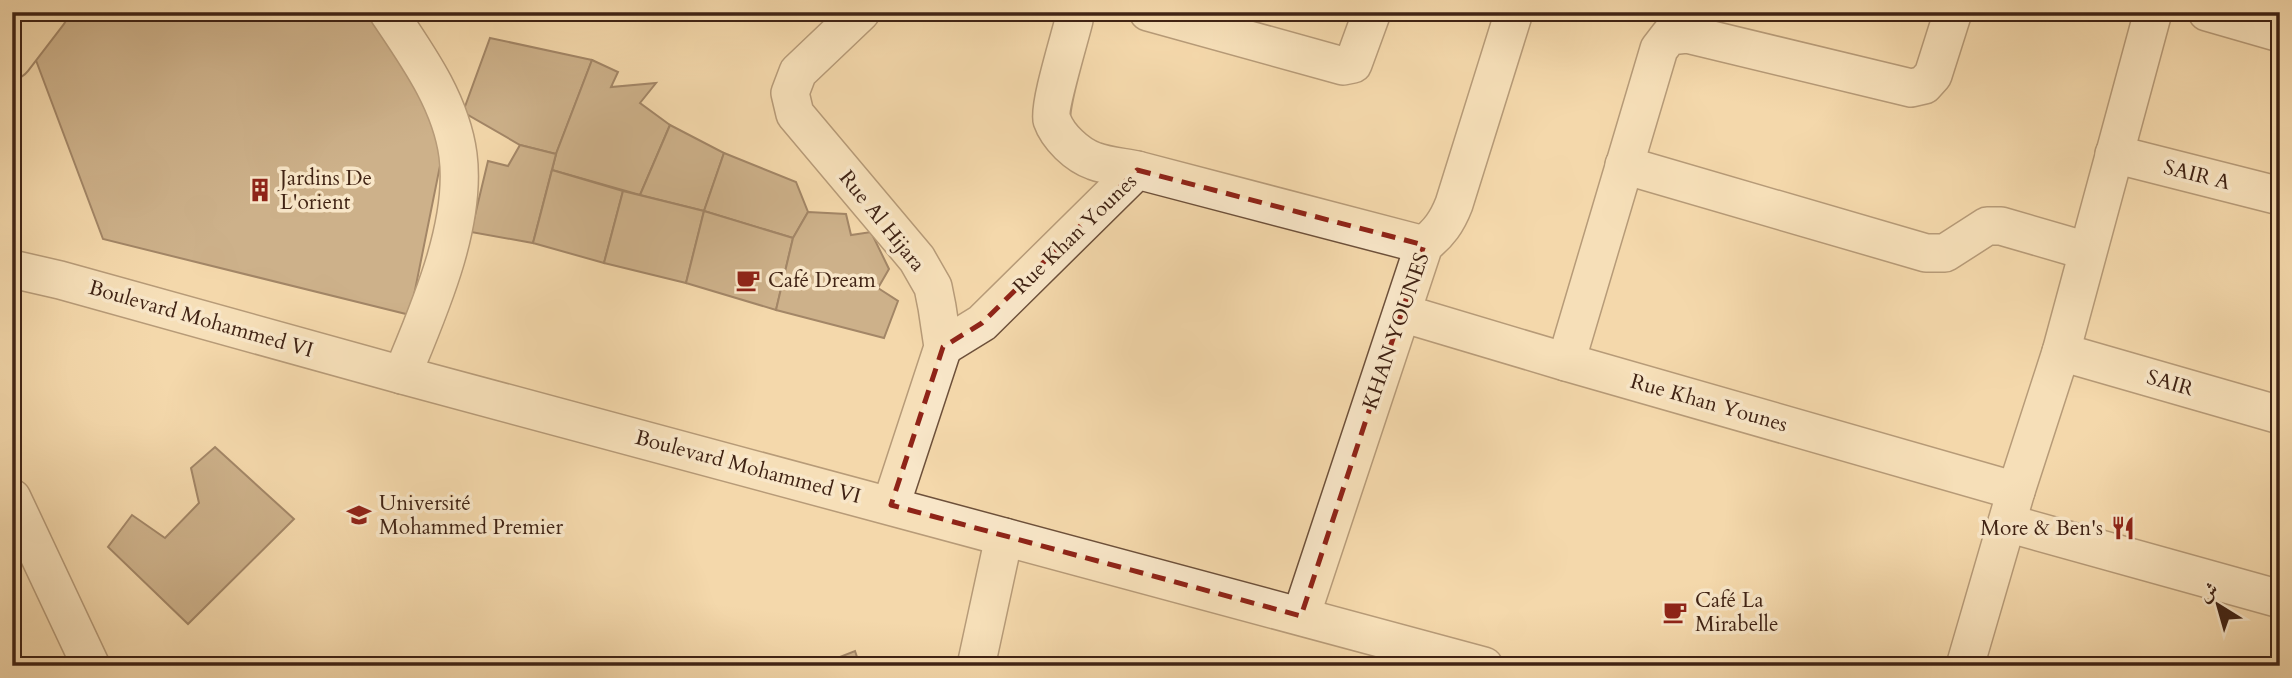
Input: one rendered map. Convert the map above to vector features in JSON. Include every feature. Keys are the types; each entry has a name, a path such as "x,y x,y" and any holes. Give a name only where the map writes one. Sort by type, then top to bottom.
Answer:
{"main road":[{"path":"12,59 48,12"}],"street":[{"path":"388,12 418,57 445,109 458,153 459,171 457,201 437,289 402,376"},
{"name":"Rue Al Hijara","path":"861,12 798,72 790,93 794,114 917,259 933,287 943,347 891,505"},
{"path":"1148,12 1343,66 1353,64 1371,12"},
{"name":"KHAN YOUNES","path":"1301,616 1424,245 1438,234 1454,204 1514,12"},
{"path":"1566,362 1659,49 1668,36 1686,34 1911,88 1924,85 1933,75 1953,12"},
{"path":"1965,666 2011,507 2061,352 2153,12"},
{"path":"2207,12 2280,33"},
{"path":"1074,15 1052,99 1051,119 1077,152 1093,161 1136,170"},
{"name":"SAIR A","path":"2113,154 2280,196"},
{"path":"1624,165 1926,253 1945,253 1987,226 2001,226 2087,251"},
{"name":"Rue Khan Younes","path":"943,347 982,323 1136,170 1424,245"},
{"name":"Boulevard Mohammed VI","path":"12,269 1484,666"},
{"name":"Rue Khan Younes","path":"1402,313 1566,362 2011,507 2280,599"},
{"name":"SAIR","path":"2061,352 2280,415"},
{"path":"12,498 91,666"},
{"path":"976,666 1004,537"}],"highlighted area":[{"path":"1137,170 1424,245 1301,616 891,505 943,347 982,323"}],"building":[{"name":"Jardins De L'orient","path":"70,12 372,12 445,141 410,315 103,239 34,55"},
{"path":"490,38 592,60 556,154 520,145 463,112"},
{"path":"592,60 618,72 611,87 656,83 640,103 670,125 640,195 552,170"},
{"path":"670,125 724,153 704,211 640,195"},
{"path":"520,145 556,154 533,243 471,232 488,161 508,166"},
{"path":"724,153 796,182 808,212 793,238 704,211"},
{"path":"552,170 623,191 604,263 533,243"},
{"path":"623,191 704,211 686,283 604,263"},
{"path":"704,211 793,238 776,310 686,283"},
{"path":"808,212 846,214 851,235 871,232 889,269 878,288 898,301 884,338 776,310 793,238"},
{"path":"215,447 294,519 188,624 108,547 132,515 165,538 199,503 191,468"},
{"path":"855,651 860,666 817,666"}],"place":[{"name":"Jardins De L'orient","path":"260,190"},
{"name":"Café Dream","path":"748,280"},
{"name":"Université Mohammed Premier","path":"359,515"},
{"name":"More & Ben's","path":"2123,528"},
{"name":"Café La Mirabelle","path":"1675,612"}]}
